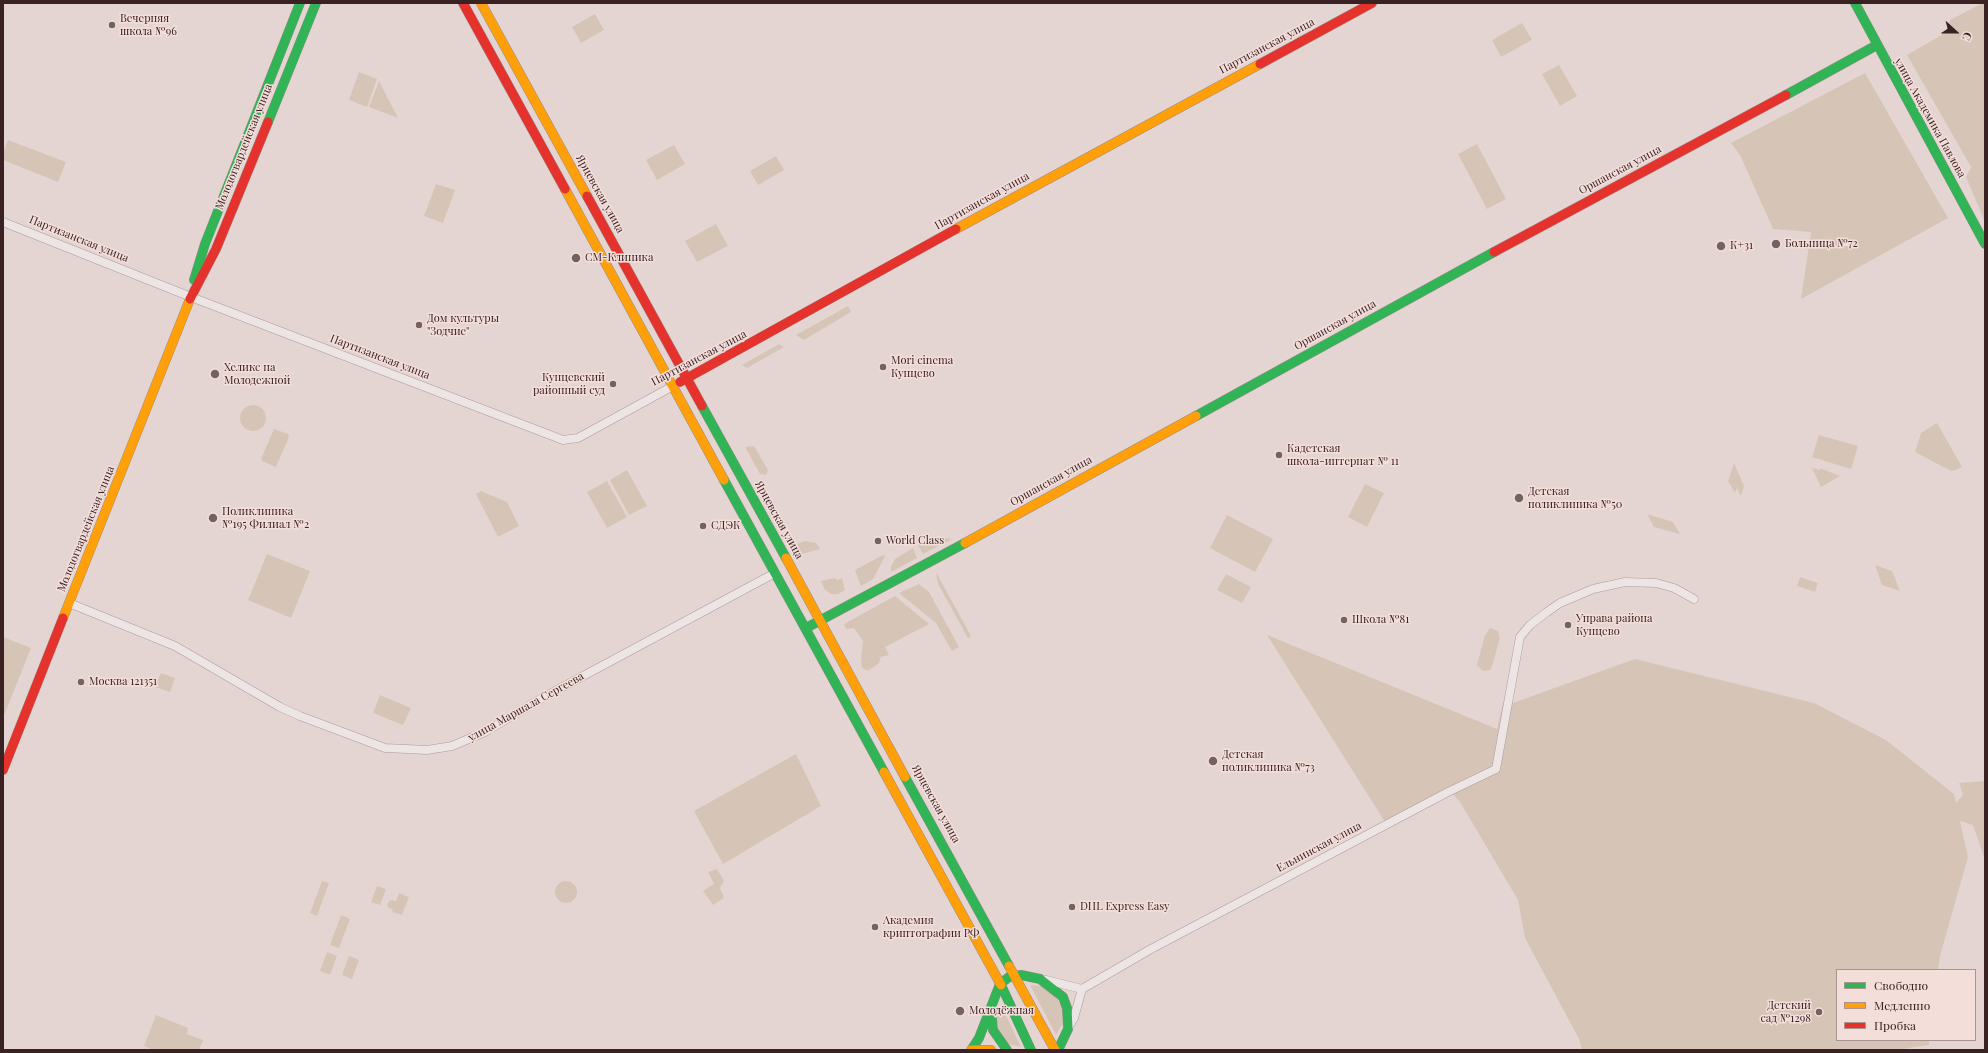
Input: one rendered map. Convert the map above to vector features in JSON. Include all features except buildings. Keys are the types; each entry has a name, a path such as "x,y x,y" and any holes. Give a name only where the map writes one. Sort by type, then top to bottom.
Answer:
{"street":[{"name":"Молодогвардейская улица","path":"192,297 205,244 300,3"},
{"name":"Молодогвардейская улица","path":"3,770 192,297 216,249 316,3"},
{"path":"463,3 1000,984 1031,1050"},
{"name":"Ярцевская улица","path":"481,3 1055,1050"},
{"name":"Партизанская улица","path":"3,222 192,297 563,440 578,438 1064,170 1372,3"},
{"name":"улица Академика Павлова","path":"1854,3 1985,244"},
{"name":"Оршанская улица","path":"806,628 921,567 1564,214 1689,148 1877,45"},
{"name":"улица Маршала Сергеева","path":"69,603 175,646 280,707 300,716 385,748 410,751 452,746 485,732 544,697 775,573"},
{"name":"Ельнинская улица","path":"1082,989 1151,949 1496,768 1520,637 1523,632 1546,612 1560,603 1593,589 1617,583 1635,582 1665,585 1694,599"},
{"path":"991,1050 972,1050 1000,984 1015,975 1082,989 1074,1018 1058,1050"},
{"path":"1040,979 1055,988 1063,997 1067,1008 1068,1029"},
{"path":"991,1007 993,1030 996,1038 1007,1050"}],"shaded area":[{"path":"1985,3 1985,222 1966,177 1971,167 1907,55 1945,33 1950,20"},
{"path":"595,14 604,30 581,43 572,27"},
{"path":"1522,23 1532,40 1501,57 1492,40"},
{"path":"1559,65 1577,96 1560,106 1542,74"},
{"path":"359,72 377,79 367,107 349,100"},
{"path":"1865,73 1948,218 1801,299 1811,232 1773,229 1740,155 1731,143"},
{"path":"379,81 398,118 369,107"},
{"path":"8,140 66,162 58,182 3,160 3,153"},
{"path":"1477,144 1506,199 1487,209 1458,154"},
{"path":"674,145 685,164 657,180 646,160"},
{"path":"776,156 784,170 758,185 750,171"},
{"path":"436,184 455,190 443,223 424,216"},
{"path":"716,224 728,246 697,262 685,241"},
{"path":"848,306 851,312 804,340 796,335"},
{"path":"779,344 784,347 747,368 742,365"},
{"path":"253,405 263,408 266,418 263,428 253,431 243,428 240,418 243,408"},
{"path":"1937,423 1962,467 1956,470 1951,471 1915,452 1921,433"},
{"path":"274,429 288,434 289,437 276,467 262,461 261,459"},
{"path":"1819,435 1858,446 1851,469 1812,457"},
{"path":"754,446 768,470 766,475 760,474 745,447"},
{"path":"1734,463 1744,486 1741,496 1737,488 1735,493 1728,481"},
{"path":"1812,468 1820,470 1820,468 1840,476 1821,487"},
{"path":"627,470 647,506 629,515 610,480"},
{"path":"607,481 627,517 607,528 587,492"},
{"path":"1365,484 1384,493 1367,527 1348,517"},
{"path":"481,491 507,502 519,526 498,537 476,494"},
{"path":"1647,514 1673,522 1680,534 1654,527"},
{"path":"1227,515 1273,539 1255,572 1210,548"},
{"path":"934,537 952,539 923,554 918,545"},
{"path":"805,541 816,543 820,549 802,554 797,544"},
{"path":"913,548 917,558 891,572 891,567 895,559"},
{"path":"267,554 310,571 291,618 248,600"},
{"path":"883,555 885,556 873,579 861,586 855,570"},
{"path":"1875,565 1892,571 1900,591 1882,585"},
{"path":"936,572 971,636 968,638 938,584"},
{"path":"1226,574 1251,587 1242,603 1217,590"},
{"path":"1800,577 1818,583 1815,592 1797,586"},
{"path":"835,578 837,580 842,578 845,590 838,594 831,594 825,590 821,581"},
{"path":"919,584 929,592 959,647 952,651 936,623 899,593"},
{"path":"895,596 929,624 885,647 889,655 881,657 879,663 868,671 862,668 861,658 863,641 854,628 846,629 844,624"},
{"path":"1490,628 1498,631 1500,638 1490,670 1483,671 1477,665 1485,635"},
{"path":"1267,635 1497,729 1503,703 1510,704 1635,659 1814,703 1886,740 1954,794 1956,803 1963,795 1959,783 1985,781 1985,860 1973,825 1960,821 1968,857 1940,956 1938,969 1836,969 1836,1041 1929,1041 1929,1045 1895,1050 1582,1050 1579,1039 1525,938 1518,900 1460,802 1448,789 1385,822"},
{"path":"3,637 31,648 3,718"},
{"path":"161,673 175,678 170,692 155,687"},
{"path":"380,695 411,708 403,725 373,713"},
{"path":"796,754 821,806 723,864 694,811"},
{"path":"717,869 724,881 720,888 724,898 713,905 703,891 714,884 708,872"},
{"path":"322,881 329,883 317,916 310,913"},
{"path":"566,881 574,884 577,892 574,900 566,903 558,900 555,892 558,884"},
{"path":"377,886 386,889 380,905 371,902"},
{"path":"399,893 409,897 402,915 392,912 393,910 387,905 390,900 396,901"},
{"path":"341,915 350,919 339,948 330,945"},
{"path":"327,952 337,956 330,975 320,971"},
{"path":"349,956 359,960 352,979 342,975"},
{"path":"1030,985 1042,986 1049,990 1062,1005 1062,1025 1056,1035"},
{"path":"1002,1007 1021,1047 1009,1044 1000,1036 996,1018"},
{"path":"156,1015 188,1028 187,1034 203,1040 199,1050 154,1050 144,1046"}],"traffic: fast":[{"path":"194,280 205,244 300,3"},
{"path":"268,122 316,3"},
{"path":"1855,3 1985,244"},
{"path":"1786,95 1877,45"},
{"path":"1196,416 1494,252"},
{"path":"702,406 786,558"},
{"path":"724,480 884,772"},
{"path":"806,628 965,543"},
{"path":"905,777 1009,966"},
{"path":"972,1049 979,1038 1000,984 1009,977 1021,975 1040,979 1063,997 1067,1008 1068,1029 1058,1050"},
{"path":"1001,985 1031,1050"},
{"path":"991,1010 993,1030 1007,1050"}],"traffic: slow":[{"path":"481,3 587,196"},
{"path":"956,229 1260,64"},
{"path":"565,189 724,480"},
{"path":"63,618 190,299"},
{"path":"965,543 1196,416"},
{"path":"786,558 905,777"},
{"path":"884,772 1001,985"},
{"path":"1009,966 1055,1050"},
{"path":"971,1050 991,1050"}],"traffic: jam":[{"path":"463,3 565,189"},
{"path":"1260,64 1372,3"},
{"path":"1494,252 1786,95"},
{"path":"190,299 216,249 268,122"},
{"path":"587,196 702,406"},
{"path":"680,382 956,229"},
{"path":"3,770 63,618"}],"place":[{"name":"Вечерняя школа №96","path":"112,25"},
{"name":"Больница №72","path":"1776,244"},
{"name":"К+31","path":"1721,246"},
{"name":"СМ-Клиника","path":"576,258"},
{"name":"Дом культуры \"Зодчие\"","path":"419,325"},
{"name":"Mori cinema Кунцево","path":"883,367"},
{"name":"Хеликс на Молодежной","path":"215,374"},
{"name":"Кунцевский районный суд","path":"613,384"},
{"name":"Кадетская школа-интернат № 11","path":"1279,455"},
{"name":"Детская поликлиника №50","path":"1519,498"},
{"name":"Поликлиника №195 Филиал №2","path":"213,518"},
{"name":"СДЭК","path":"703,526"},
{"name":"World Class","path":"878,541"},
{"name":"Школа №81","path":"1344,620"},
{"name":"Управа района Кунцево","path":"1568,625"},
{"name":"Москва 121351","path":"81,682"},
{"name":"Детская поликлиника №73","path":"1213,761"},
{"name":"DHL Express Easy","path":"1072,907"},
{"name":"Академия криптографии РФ","path":"875,927"},
{"name":"Молодёжная","path":"960,1011"},
{"name":"Детский сад №1298","path":"1819,1012"}]}
